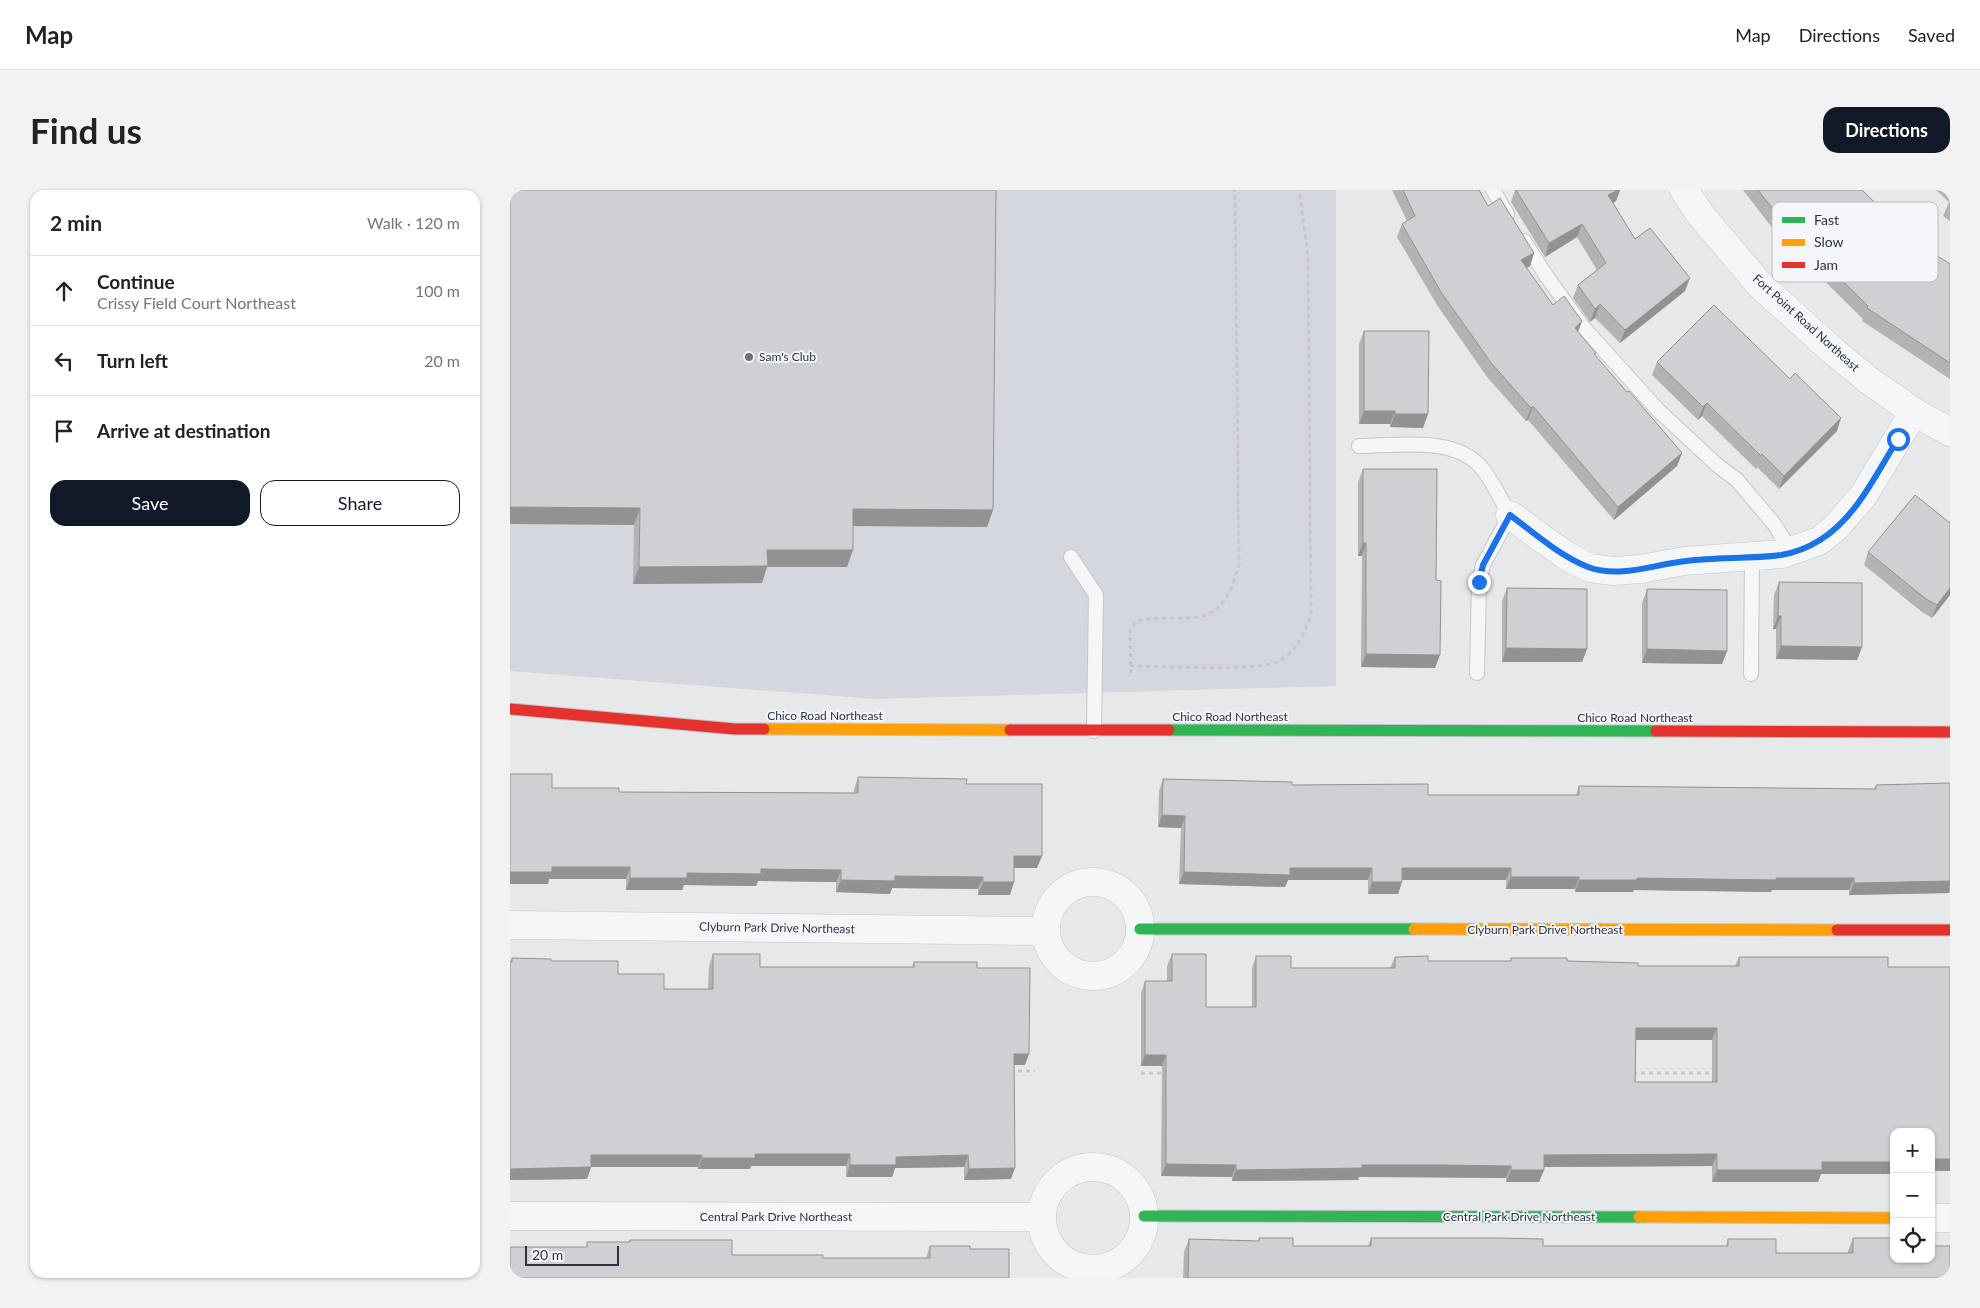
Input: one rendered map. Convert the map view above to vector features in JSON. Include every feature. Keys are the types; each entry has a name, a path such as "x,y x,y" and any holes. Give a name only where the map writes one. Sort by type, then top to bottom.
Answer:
{"street":[{"name":"Fort Point Road Northeast","path":"1684,190 1700,214 1759,284 1833,351 1871,382 1914,412 1950,432"},
{"path":"1510,515 1565,555 1590,568 1613,571 1641,569 1684,561 1782,554 1819,541 1851,512 1863,496 1914,412"},
{"name":"Chico Road Northeast","path":"510,709 735,729 1950,732"},
{"path":"1104,882 1126,894 1134,904 1139,916 1139,941 1127,962 1110,973 1092,977 1078,974 1065,968 1054,957 1048,945 1045,931 1046,918 1050,906 1068,888 1079,883 1104,882"},
{"name":"Clyburn Park Drive Northeast","path":"510,925 1045,931"},
{"name":"Clyburn Park Drive Northeast","path":"1140,928 1950,930"},
{"path":"1094,1167 1118,1174 1128,1182 1142,1204 1144,1216 1142,1231 1136,1245 1127,1256 1114,1264 1100,1269 1085,1269 1071,1264 1059,1256 1049,1245 1043,1232 1042,1217 1044,1204 1049,1192 1057,1181 1074,1171 1094,1167"},
{"name":"Central Park Drive Northeast","path":"510,1216 1042,1217"},
{"name":"Central Park Drive Northeast","path":"1144,1216 1890,1218"},
{"path":"1935,1218 1950,1218"}],"lane":[{"path":"1493,190 1547,276 1583,327 1658,410 1717,465 1737,480 1774,524 1791,551"},
{"path":"1359,446 1433,445 1449,447 1469,456 1480,467 1510,515 1483,565 1479,582 1477,673"},
{"path":"1752,556 1752,674"},
{"path":"1071,557 1096,595 1094,730"}],"path":[{"path":"1131,673 1130,630 1136,621 1202,618 1219,609 1233,587 1239,565 1235,190"},
{"path":"1130,666 1254,667 1277,663 1299,645 1311,616 1308,255 1299,190"},
{"path":"1006,1072 1035,1071"},
{"path":"1141,1073 1166,1073"},
{"path":"1623,1073 1722,1073"}],"shaded area":[{"path":"510,190 1336,190 1336,686 876,699 510,671"}],"building":[{"name":"Sam's Club","path":"510,190 996,190 993,510 853,509 853,550 767,550 768,566 639,567 640,508 510,507"},
{"path":"1403,190 1479,190 1488,206 1500,198 1534,253 1521,260 1553,305 1564,296 1582,321 1575,328 1596,353 1594,354 1627,392 1629,391 1682,453 1618,507 1533,406 1531,408 1492,364 1441,292 1402,224 1415,216"},
{"path":"1516,190 1618,190 1608,195 1635,239 1650,228 1690,278 1625,330 1600,304 1595,309 1578,285 1606,263 1582,224 1549,243"},
{"path":"1758,190 1862,190 1874,202 1772,202 1772,208"},
{"path":"1938,256 1950,264 1950,363 1867,308 1868,306 1844,282 1938,282"},
{"path":"1714,305 1790,379 1795,373 1841,418 1784,476 1707,403 1703,407 1657,362"},
{"path":"1364,331 1429,331 1428,414 1395,414 1395,411 1364,411"},
{"path":"1363,469 1437,469 1436,580 1441,581 1440,655 1366,654 1366,543 1363,543"},
{"path":"1915,495 1950,523 1950,588 1937,605 1926,599 1868,552"},
{"path":"1779,582 1862,583 1862,647 1781,646 1781,616 1778,616"},
{"path":"1507,588 1587,589 1587,649 1506,648"},
{"path":"1647,589 1727,590 1727,651 1647,649"},
{"path":"510,774 552,774 552,788 619,788 619,792 858,793 858,777 967,779 966,784 1042,784 1042,856 1014,856 1014,882 983,882 983,877 895,876 895,881 841,880 841,870 761,869 761,874 687,873 687,878 630,878 630,867 552,867 552,872 510,872"},
{"path":"1163,779 1292,782 1292,785 1428,784 1428,795 1579,795 1579,786 1876,789 1876,785 1950,783 1950,881 1854,883 1854,878 1776,878 1776,880 1637,878 1637,880 1579,880 1579,877 1511,877 1511,868 1402,868 1402,882 1372,882 1372,868 1290,868 1290,875 1184,872 1185,816 1162,815"},
{"path":"713,954 760,954 760,967 914,967 914,962 977,962 977,968 1030,968 1029,1054 1014,1054 1015,1168 969,1169 968,1155 896,1157 896,1165 850,1165 850,1154 755,1154 755,1158 702,1158 702,1155 591,1155 591,1167 510,1169 510,962 512,962 512,958 551,959 551,961 618,961 618,974 664,974 664,989 713,989"},
{"path":"1172,954 1206,954 1206,1007 1256,1007 1256,956 1291,956 1291,968 1395,968 1395,957 1428,956 1428,961 1511,961 1511,958 1567,958 1567,961 1638,963 1638,966 1739,966 1739,957 1888,957 1888,967 1950,967 1950,1159 1935,1159 1935,1128 1890,1128 1890,1162 1822,1162 1822,1170 1717,1170 1717,1154 1544,1155 1544,1170 1511,1170 1511,1166 1362,1165 1362,1168 1236,1170 1236,1165 1166,1164 1166,1055 1145,1055 1145,981 1172,981","holes":["1636,1028 1717,1028 1717,1082 1635,1082"]},
{"path":"1259,1238 1293,1238 1293,1246 1371,1246 1371,1238 1499,1238 1543,1239 1543,1246 1728,1246 1728,1239 1776,1239 1776,1253 1853,1253 1853,1238 1890,1238 1890,1263 1935,1263 1935,1246 1950,1246 1950,1278 1188,1278 1189,1239 1259,1241"},
{"path":"630,1240 732,1240 732,1255 823,1255 823,1258 930,1258 930,1246 970,1246 970,1249 1009,1249 1009,1278 510,1278 510,1247 587,1247 587,1242 630,1242"}],"traffic: fast":[{"path":"1169,730 1656,731"},
{"path":"1140,929 1414,929"},
{"path":"1144,1216 1639,1217"}],"traffic: slow":[{"path":"764,729 1010,730"},
{"path":"1414,929 1837,930"},
{"path":"1639,1217 1890,1218"}],"traffic: jam":[{"path":"510,709 735,729 764,729"},
{"path":"1010,730 1169,730"},
{"path":"1656,731 1950,732"},
{"path":"1837,930 1950,930"}],"place":[{"name":"Sam's Club","path":"749,357"}],"route":[{"path":"1479,582 1483,565 1510,515 1565,555 1590,568 1613,571 1641,569 1684,561 1782,554 1803,548 1819,541 1851,512 1898,439"}]}
